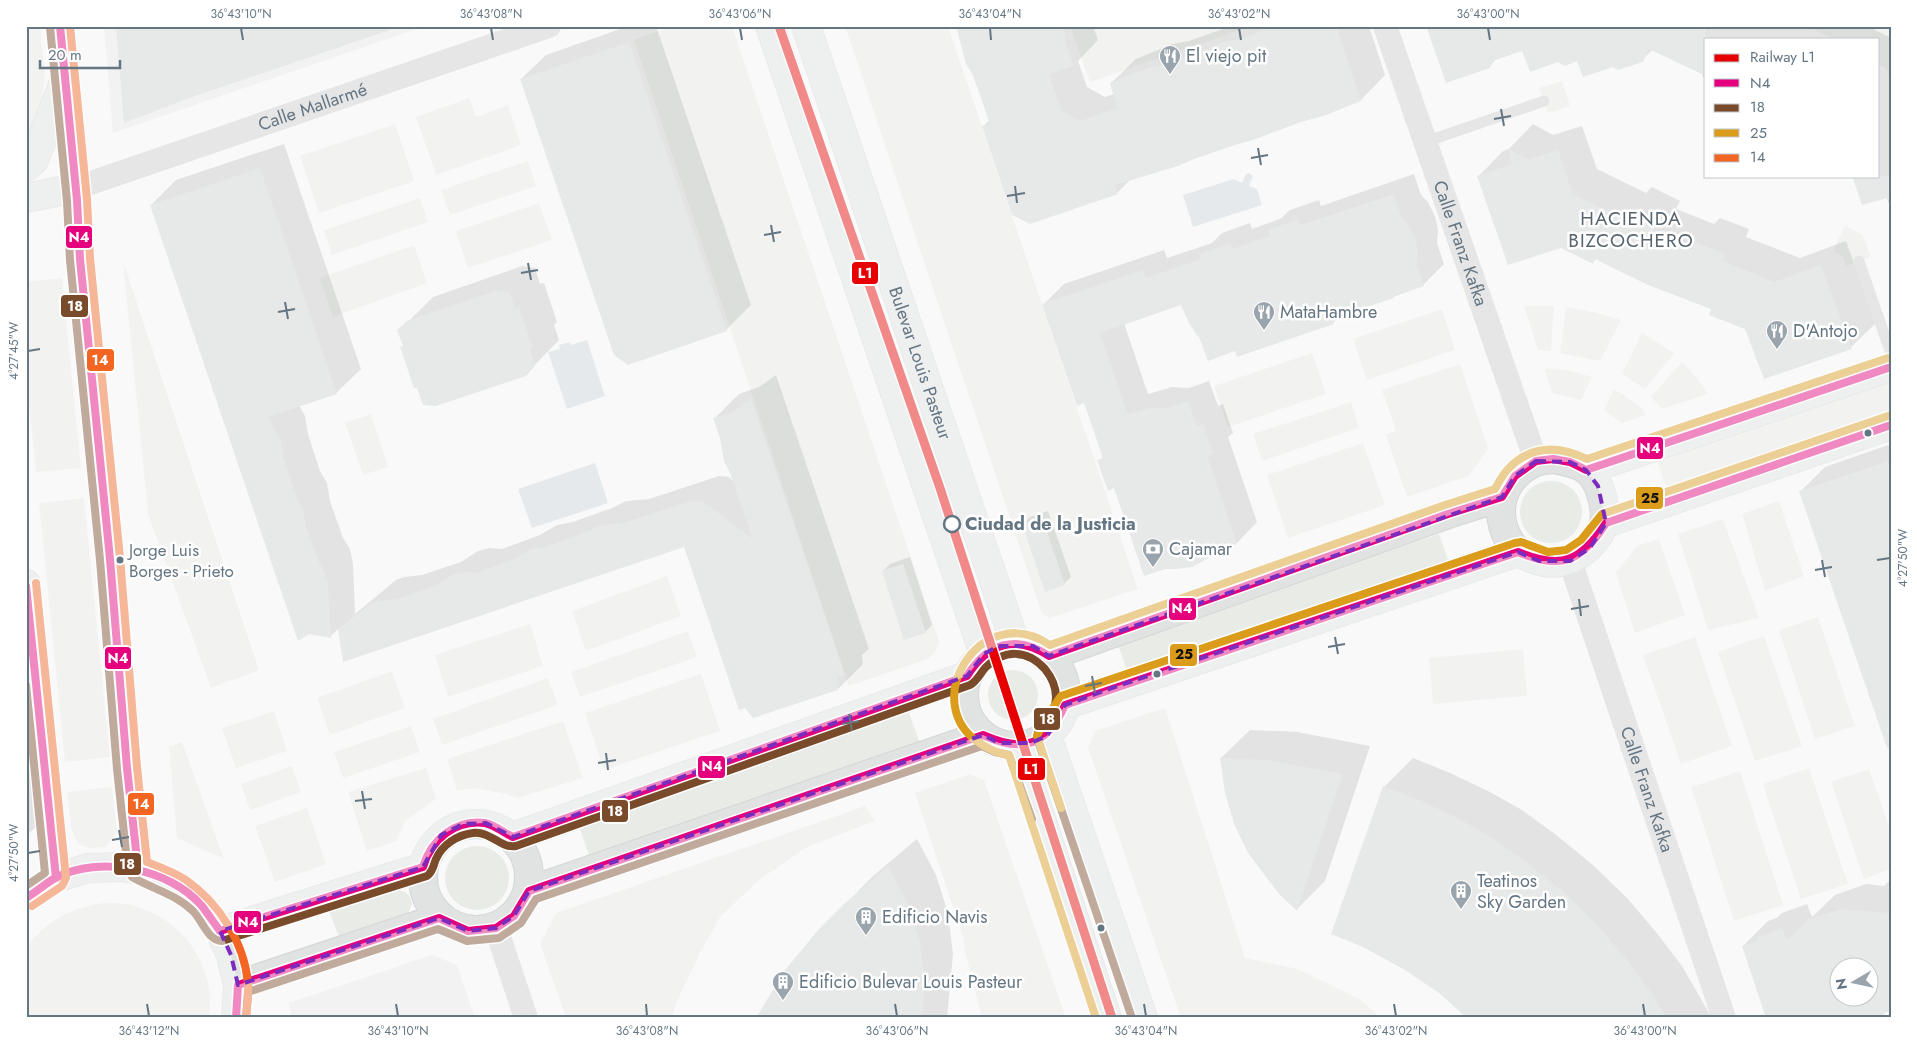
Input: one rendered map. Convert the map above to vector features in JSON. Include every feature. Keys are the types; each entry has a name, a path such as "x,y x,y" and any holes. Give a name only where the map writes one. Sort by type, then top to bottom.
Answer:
{"street":[{"path":"60,26 127,768 138,869"},
{"name":"Calle Mallarmé","path":"76,188 549,26"},
{"name":"Bulevar Louis Pasteur","path":"770,26 984,654"},
{"name":"Bulevar Louis Pasteur","path":"806,26 1015,643"},
{"name":"Calle Franz Kafka","path":"1386,26 1536,462"},
{"path":"26,167 34,160 65,80"},
{"path":"26,198 76,188"},
{"path":"1586,470 1891,367"},
{"path":"1606,523 1891,425"},
{"path":"1553,459 1570,462 1586,470 1598,486 1604,501 1606,523 1590,548 1570,560 1552,563 1539,561 1518,552 1506,534 1501,516 1502,497 1515,476 1536,462 1553,459"},
{"path":"1048,656 1448,514 1502,497"},
{"path":"1065,705 1518,552"},
{"name":"Calle Franz Kafka","path":"1570,560 1724,1018"},
{"path":"26,584 56,878"},
{"path":"1015,643 1033,646 1048,656 1064,678 1065,705 1061,717 1047,736 1030,744 1017,746 999,743 984,735 973,723 966,708 964,692 967,676 974,664 984,654 998,646 1015,643"},
{"path":"513,837 967,676"},
{"path":"529,891 984,735"},
{"path":"1047,736 1143,1018"},
{"path":"1017,746 1107,1018"},
{"path":"486,823 513,837 528,860 529,891 514,916 496,928 468,931 439,918 423,891 423,868 424,859 441,836 463,824 486,823"},
{"path":"26,898 56,878 88,868 121,867 138,869 178,887 201,905 220,931 232,955 238,985 236,1018"},
{"path":"220,931 423,868"},
{"path":"238,985 439,918"},
{"path":"496,928 526,1018"}],"lane":[{"path":"1425,142 1544,101"},
{"path":"1859,261 1891,354"}],"highlighted area":[{"path":"1536,461 1570,462 1586,470 1598,486 1606,523 1590,548 1570,561 1539,561 1518,552 1115,687 1065,705 1047,736 1031,743 999,743 983,735 529,891 514,916 496,928 468,931 439,918 238,985 231,955 220,931 423,867 441,835 463,824 486,823 513,837 967,676 984,654 998,646 1033,646 1049,656 1502,497 1515,476"}],"shaded area":[{"path":"26,26 40,26 45,79 41,109 26,142"},
{"path":"104,26 426,26 113,133"},
{"path":"674,26 732,26 939,641 936,651 928,659 849,686 634,40"},
{"path":"845,26 948,26 1138,589 1050,618 1042,614"},
{"path":"1070,26 1251,26 1090,82"},
{"path":"1807,26 1891,26 1891,82 1886,68 1880,65 1880,38 1832,38"},
{"path":"1562,81 1570,106 1548,113 1539,88"},
{"path":"469,98 476,117 508,105 521,145 436,175 416,117"},
{"path":"395,124 414,181 319,213 300,156"},
{"path":"528,161 536,186 450,215 441,190"},
{"path":"1249,173 1253,176 1249,186 1257,189 1262,205 1193,227 1183,195 1234,179 1242,183 1246,174"},
{"path":"420,198 428,222 332,255 324,230"},
{"path":"539,203 552,240 468,268 456,231"},
{"path":"1845,226 1862,234 1871,257 1846,266 1843,256 1833,251"},
{"path":"414,245 427,283 333,317 320,278"},
{"path":"123,261 259,670 211,688 148,514"},
{"path":"62,278 81,468 36,472 26,375 26,282"},
{"path":"1524,306 1554,306 1551,351 1538,350"},
{"path":"1566,307 1621,320 1600,361 1560,353"},
{"path":"1442,309 1455,350 1367,380 1353,339"},
{"path":"1642,333 1674,353 1645,389 1622,374"},
{"path":"587,340 605,396 567,409 548,352 560,349 559,345 570,342 571,345"},
{"path":"1312,353 1326,394 1228,427 1214,386"},
{"path":"1682,362 1708,394 1662,409 1651,397"},
{"path":"1460,364 1488,449 1469,476 1407,497 1386,435 1396,431 1382,390"},
{"path":"1544,368 1571,371 1592,377 1581,400 1552,393"},
{"path":"1891,379 1891,412 1667,489 1656,459"},
{"path":"1614,389 1641,407 1646,415 1622,423 1604,410"},
{"path":"1351,402 1359,428 1262,461 1253,434"},
{"path":"371,414 388,467 363,475 345,423"},
{"path":"1363,443 1385,505 1288,538 1267,475"},
{"path":"595,463 608,503 532,528 518,489"},
{"path":"1545,481 1557,481 1573,490 1580,500 1582,512 1580,524 1573,534 1557,543 1545,543 1534,538 1525,529 1520,518 1520,506 1525,495 1534,486"},
{"path":"84,498 110,757 65,762 39,503"},
{"path":"1779,501 1804,576 1765,591 1742,514"},
{"path":"1723,519 1759,618 1708,630 1678,534"},
{"path":"1439,534 1449,563 1128,672 1117,643"},
{"path":"1659,539 1685,615 1635,633 1616,573 1637,546"},
{"path":"667,576 681,616 586,651 572,611"},
{"path":"1818,617 1855,726 1815,739 1779,630"},
{"path":"530,624 543,666 448,697 435,655"},
{"path":"688,631 697,657 580,697 571,672"},
{"path":"1764,636 1802,746 1755,761 1718,652"},
{"path":"1695,637 1732,746 1681,764 1643,655"},
{"path":"1523,649 1527,696 1433,704 1429,658"},
{"path":"1008,670 1018,670 1031,677 1038,690 1038,700 1031,713 1018,720 1008,720 999,716 992,709 988,700 988,690 992,681 999,674"},
{"path":"392,671 405,708 330,735 317,698"},
{"path":"701,674 720,731 604,770 585,713"},
{"path":"548,678 558,705 442,745 433,719"},
{"path":"1165,708 1245,958 1298,969 1361,1000 1381,1018 1181,1018 1088,748 1095,731"},
{"path":"274,711 287,751 236,768 222,728"},
{"path":"909,713 920,743 589,855 579,826"},
{"path":"563,721 583,778 518,798 474,788 457,791 447,759"},
{"path":"411,726 420,752 343,778 334,752"},
{"path":"182,742 224,859 177,838 169,747"},
{"path":"292,766 301,792 250,810 241,784"},
{"path":"426,768 436,799 405,821 396,841 367,851 348,792"},
{"path":"1809,768 1848,884 1801,899 1763,784"},
{"path":"1869,769 1891,832 1891,869 1864,879 1831,782"},
{"path":"1740,771 1783,905 1734,921 1691,787"},
{"path":"970,774 984,780 1066,1018 982,1018 963,937 915,793"},
{"path":"112,787 117,832 106,847 89,848 78,844 71,827 67,792"},
{"path":"865,806 875,821 807,847 759,880 720,917 701,951 671,1018 566,1018 540,944 556,913"},
{"path":"307,808 326,864 275,882 255,826"},
{"path":"471,846 483,846 500,855 507,866 509,878 507,890 500,901 483,910 471,910 459,905 450,896 445,884 445,872 450,860 459,851"},
{"path":"397,888 409,895 412,904 406,918 340,940 329,911"},
{"path":"103,903 127,904 141,908 157,915 172,925 184,937 195,951 203,966 210,1000 209,1018 26,1018 25,961 29,944 48,925 62,916 78,909"},
{"path":"432,955 457,965 475,1018 291,1018 289,1003"}],"building":[{"path":"116,26 389,26 390,30 189,98 124,123"},
{"path":"956,26 1064,26 1066,43 1074,66 1049,74 1062,111 1080,121 1117,108 1110,83 1147,68 1163,65 1203,51 1222,42 1237,40 1276,26 1336,26 1361,101 1178,166 1115,185 1118,194 1030,224 1012,215 982,126 990,124 973,75 966,64"},
{"path":"1426,26 1706,26 1706,38 1704,38 1704,75 1649,49 1643,62 1618,70 1613,67 1583,77 1577,61 1565,66 1558,62 1530,72 1522,51 1493,61 1490,68 1446,83"},
{"path":"629,42 727,331 628,365 614,355 520,79"},
{"path":"1508,148 1528,159 1558,150 1573,194 1623,218 1627,210 1656,225 1652,233 1692,250 1695,242 1725,254 1723,261 1774,282 1821,265 1852,349 1764,379 1745,329 1709,315 1711,309 1648,285 1595,259 1593,264 1561,248 1508,265 1477,176 1512,164"},
{"path":"260,168 337,394 268,417 281,441 284,459 296,496 303,508 306,526 328,583 331,638 309,634 298,641 150,205"},
{"path":"1891,176 1891,197 1862,205 1853,178"},
{"path":"1394,194 1401,216 1415,237 1418,252 1417,265 1424,286 1332,318 1334,324 1237,357 1235,351 1208,361 1200,339 1190,325 1181,305 1100,333 1128,414 1150,408 1167,408 1188,401 1197,426 1203,424 1213,454 1207,456 1237,544 1215,552 1209,558 1192,567 1165,569 1144,576 1114,488 1108,491 1097,460 1103,458 1084,403 1077,406 1042,304 1143,270 1146,278 1201,259 1199,254 1230,243 1232,249 1270,236 1268,230 1298,219 1300,225"},
{"path":"497,290 510,292 515,308 519,307 533,348 530,349 535,366 526,376 436,406 423,405 417,388 414,388 400,347 403,346 397,330 407,321"},
{"path":"751,398 845,675 838,677 838,690 753,718 745,708 739,710 684,547 343,662 338,629 370,604 397,599 435,586 452,575 464,572 476,573 514,559 531,549 548,546 600,525 623,523 694,500 704,502 753,539 724,461 720,438 713,418 733,412"},
{"path":"1891,460 1891,747 1887,748 1799,491"},
{"path":"1042,517 1065,585 1045,592 1022,524"},
{"path":"903,564 926,633 904,640 882,571"},
{"path":"1220,758 1268,760 1343,774 1297,911 1279,894 1248,853 1235,826 1225,793"},
{"name":"Teatinos Sky Garden","path":"1383,786 1422,801 1494,839 1565,893 1599,927 1628,961 1667,1018 1467,1018 1439,993 1405,970 1363,947 1331,934"},
{"name":"Edificio Navis","path":"888,866 908,904 920,942 925,984 922,1018 756,1018 785,970 819,929 843,905"},
{"path":"1841,909 1891,913 1891,1010 1880,1018 1766,1018 1742,946 1757,941 1756,938 1782,928 1787,940 1809,919"}],"rail line":[{"name":"L1","path":"779,26 940,488 1112,1018"}],"transit line":[{"name":"N4","path":"60,26 77,200 80,259 110,559 127,768 138,869"},
{"name":"14","path":"70,26 147,862 172,872 198,889 228,925 246,968 248,987 246,1018"},
{"name":"18","path":"50,27 67,201 70,260 100,560 117,769 128,870 132,877 186,905 193,911 209,934 213,938 222,941 427,876 432,871 442,849 451,841 461,836 479,833 505,845 516,846 970,685 985,668 1000,657 1015,654 1023,655 1038,662 1045,669 1054,686 1056,695 1055,705 1051,714 1039,729 1037,738 1132,1018"},
{"name":"25","path":"1096,1018 1009,755 1001,754 981,744 962,726 955,705 956,683 965,662 981,645 1001,635 1025,634 1050,645 1495,489 1508,469 1526,455 1545,450 1555,450 1566,451 1587,459 1888,358"},
{"name":"N4","path":"26,898 55,878 73,871 92,867 133,869 153,874 171,882 188,893 202,906 220,931 423,867 438,840 454,828 464,824 485,823 513,837 967,676 984,656 993,649 1003,645 1025,645 1049,656 1448,514 1502,497 1515,476 1536,461 1553,459 1570,462 1586,470 1891,367"},
{"name":"25","path":"1061,808 1037,736 1061,696 1515,543 1521,542 1548,552 1566,550 1581,540 1602,514 1888,416"},
{"name":"N4","path":"236,1018 238,985 439,918 468,931 496,928 514,916 529,891 983,735 1010,744 1032,742 1050,730 1065,705 1518,552 1546,561 1569,559 1588,547 1606,523 1891,425"},
{"name":"14","path":"32,906 62,886 66,878 36,583"},
{"name":"N4","path":"26,586 56,878"},
{"name":"18","path":"26,685 45,873 26,886"},
{"name":"18","path":"246,1018 248,992 438,929 467,941 499,938 521,923 536,899 982,746 995,752 1009,755 1032,819"}],"place":[{"name":"El viejo pit","path":"1170,75"},
{"name":"MataHambre","path":"1264,331"},
{"name":"D'Antojo","path":"1777,350"},
{"name":"Ciudad de la Justicia","path":"952,524"},
{"name":"Jorge Luis Borges - Prieto","path":"120,560"},
{"name":"Cajamar","path":"1153,568"},
{"name":"Teatinos Sky Garden","path":"1461,910"},
{"name":"Edificio Navis","path":"866,936"},
{"name":"Edificio Bulevar Louis Pasteur","path":"783,1001"}],"district":[{"name":"HACIENDA BIZCOCHERO","path":"1631,229"}]}
